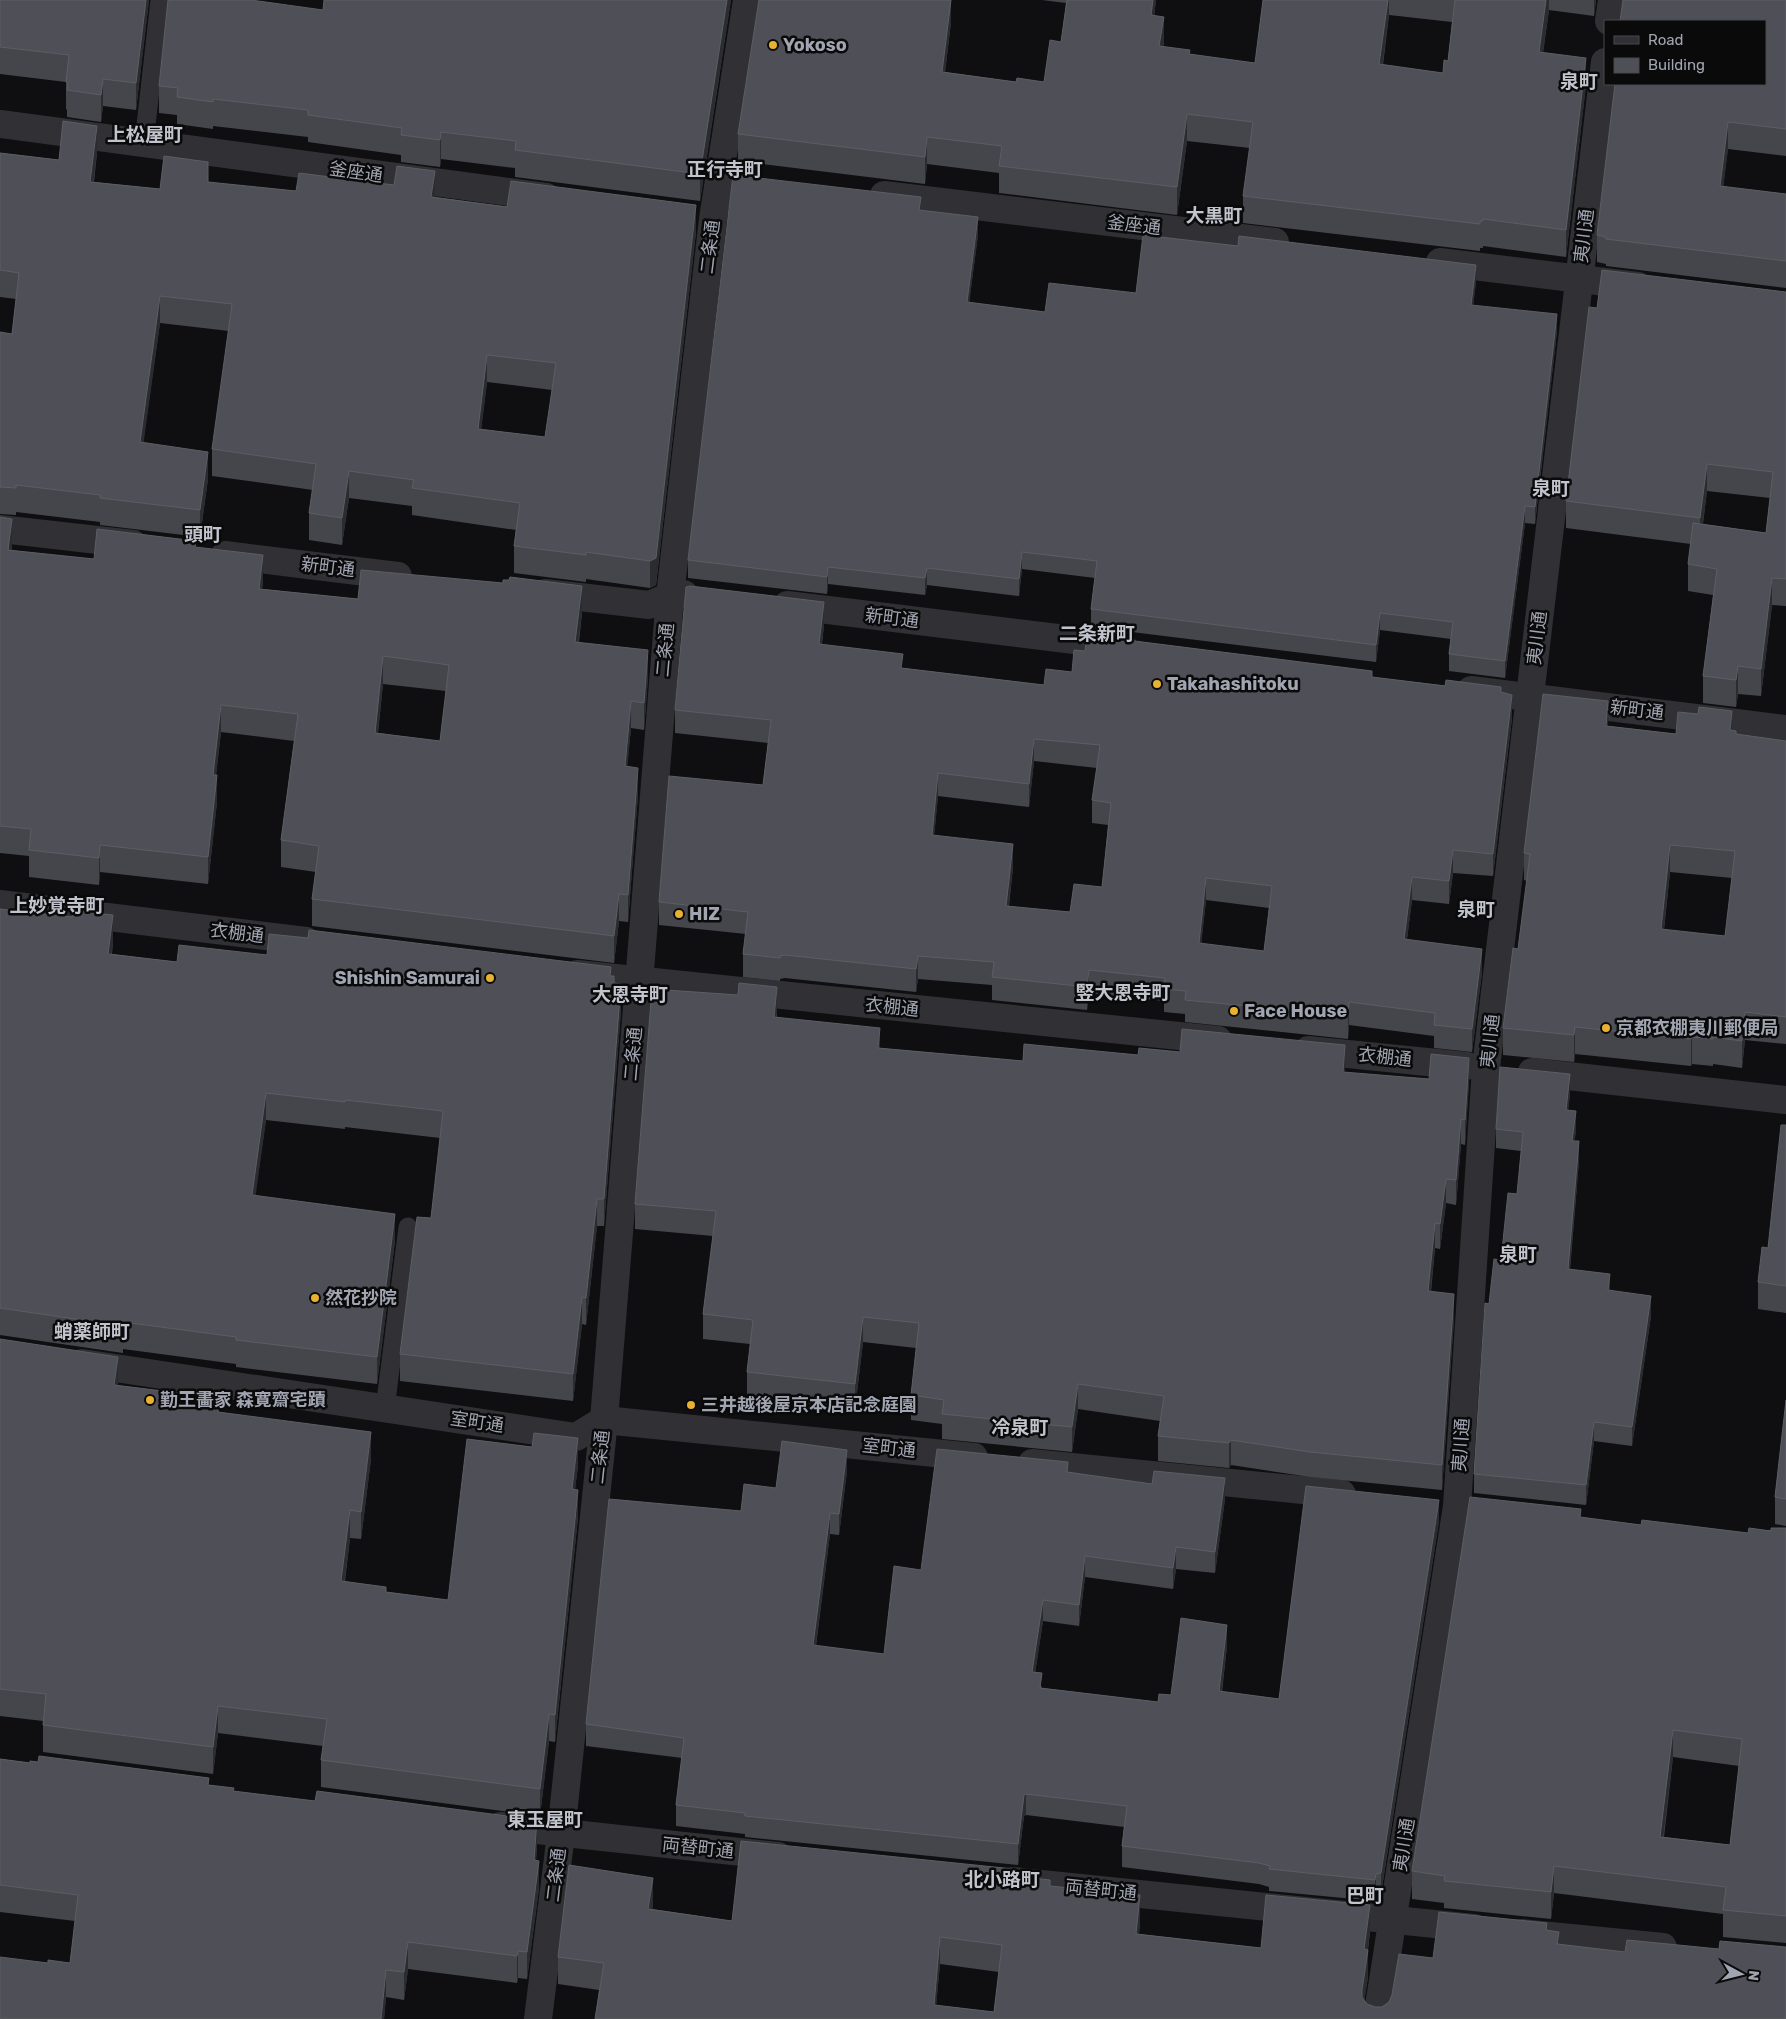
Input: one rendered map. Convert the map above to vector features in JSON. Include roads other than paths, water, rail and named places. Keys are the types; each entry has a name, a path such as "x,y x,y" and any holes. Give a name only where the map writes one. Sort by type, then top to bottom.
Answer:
{"street":[{"name":"二条通","path":"538,2019 561,1834 604,1420 670,596 703,218 731,177 747,0"},
{"path":"1610,20 1612,0"},
{"name":"夷川通","path":"1377,2019 1392,1920 1447,1505 1486,1068 1604,70"},
{"name":"釜座通","path":"0,124 566,199"},
{"name":"釜座通","path":"859,192 1303,245"},
{"path":"1411,258 1658,288"},
{"path":"0,528 157,547"},
{"name":"新町通","path":"197,552 423,579"},
{"path":"521,590 649,605 670,596 690,593 710,595"},
{"name":"新町通","path":"760,601 1145,649"},
{"name":"新町通","path":"1451,687 1786,729"},
{"name":"衣棚通","path":"0,904 334,944"},
{"name":"衣棚通","path":"550,971 639,982 1240,1043"},
{"name":"衣棚通","path":"1279,1047 1786,1100"},
{"name":"室町通","path":"59,1359 576,1437 604,1420 1368,1497"},
{"path":"1447,1505 1486,1509"},
{"name":"両替町通","path":"472,1822 561,1834 799,1858"},
{"name":"両替町通","path":"987,1878 1688,1949"}],"lane":[{"path":"144,143 160,0"},
{"path":"385,1409 408,1227"}],"place":[{"name":"Yokoso","path":"773,45"},
{"name":"Takahashitoku","path":"1157,684"},
{"name":"HIZ","path":"679,914"},
{"name":"Shishin Samurai","path":"490,978"},
{"name":"Face House","path":"1234,1011"},
{"name":"京都衣棚夷川郵便局","path":"1606,1028"},
{"name":"然花抄院","path":"315,1298"},
{"name":"勤王畵家 森寛齋宅蹟","path":"150,1400"},
{"name":"三井越後屋京本店記念庭園","path":"691,1405"}],"district":[{"name":"泉町","path":"1579,81"},
{"name":"上松屋町","path":"145,134"},
{"name":"正行寺町","path":"725,169"},
{"name":"大黒町","path":"1214,215"},
{"name":"泉町","path":"1551,488"},
{"name":"頭町","path":"203,534"},
{"name":"二条新町","path":"1097,633"},
{"name":"上妙覚寺町","path":"57,905"},
{"name":"泉町","path":"1476,909"},
{"name":"竪大恩寺町","path":"1123,992"},
{"name":"大恩寺町","path":"630,994"},
{"name":"泉町","path":"1518,1254"},
{"name":"蛸薬師町","path":"92,1331"},
{"name":"冷泉町","path":"1020,1427"},
{"name":"東玉屋町","path":"545,1819"},
{"name":"北小路町","path":"1002,1879"},
{"name":"巴町","path":"1365,1895"}]}
